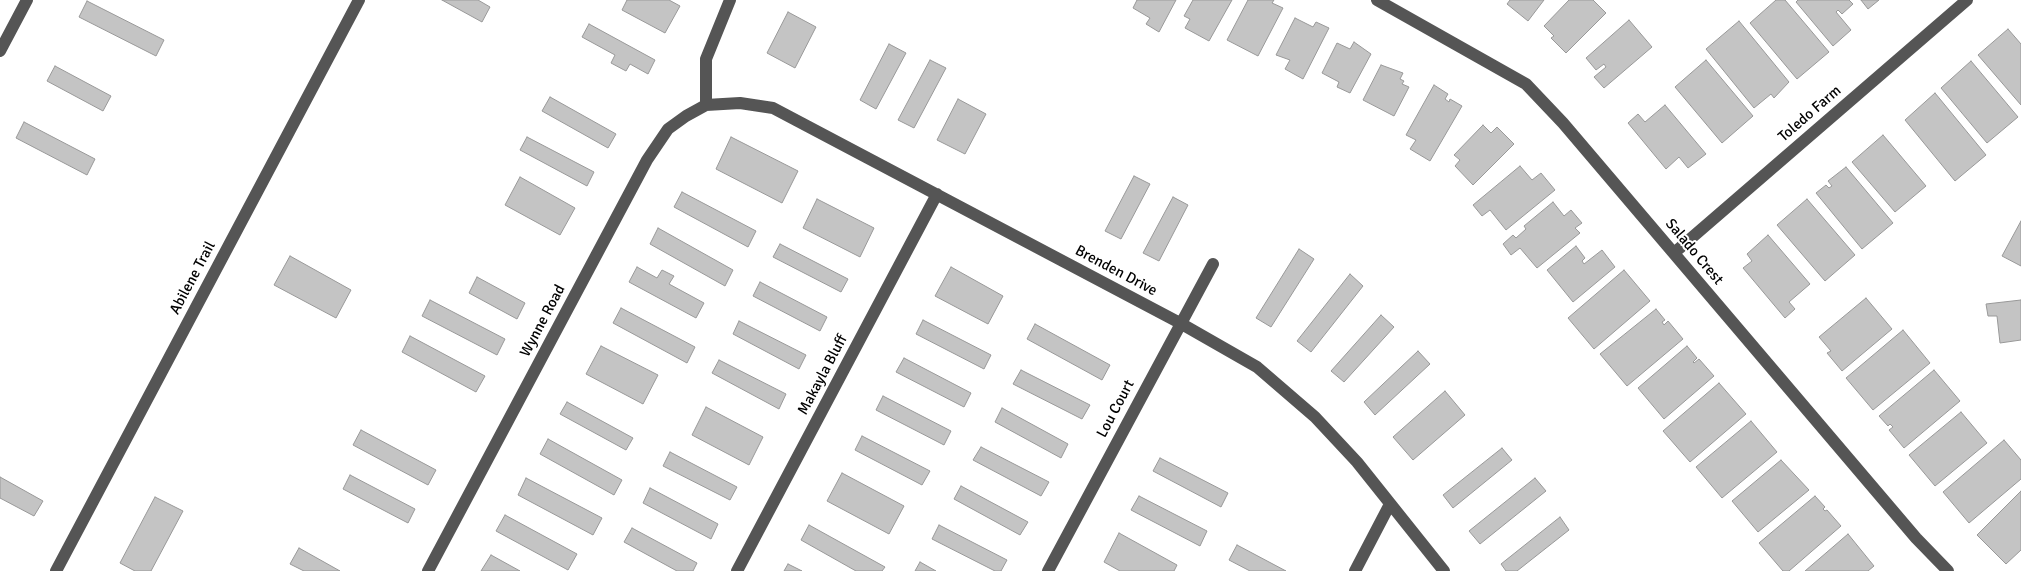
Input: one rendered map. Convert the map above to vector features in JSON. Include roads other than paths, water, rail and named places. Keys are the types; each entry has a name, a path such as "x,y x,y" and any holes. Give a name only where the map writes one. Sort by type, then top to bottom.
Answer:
{"street":[{"path":"0,51 27,0"},
{"name":"Abilene Trail","path":"56,571 359,0"},
{"path":"706,104 706,59 730,0"},
{"name":"Salado Crest","path":"1376,0 1526,84 1563,123 1916,538 1948,571"},
{"name":"Toledo Farm","path":"1674,253 1967,0"},
{"name":"Brenden Drive","path":"706,104 740,103 773,108 1180,323 1257,367 1315,417 1357,462 1444,571"},
{"name":"Wynne Road","path":"428,571 647,160 668,129 706,104"},
{"name":"Makayla Bluff","path":"738,571 937,194"},
{"name":"Lou Court","path":"1048,571 1213,264"},
{"path":"1355,571 1390,504"}]}
